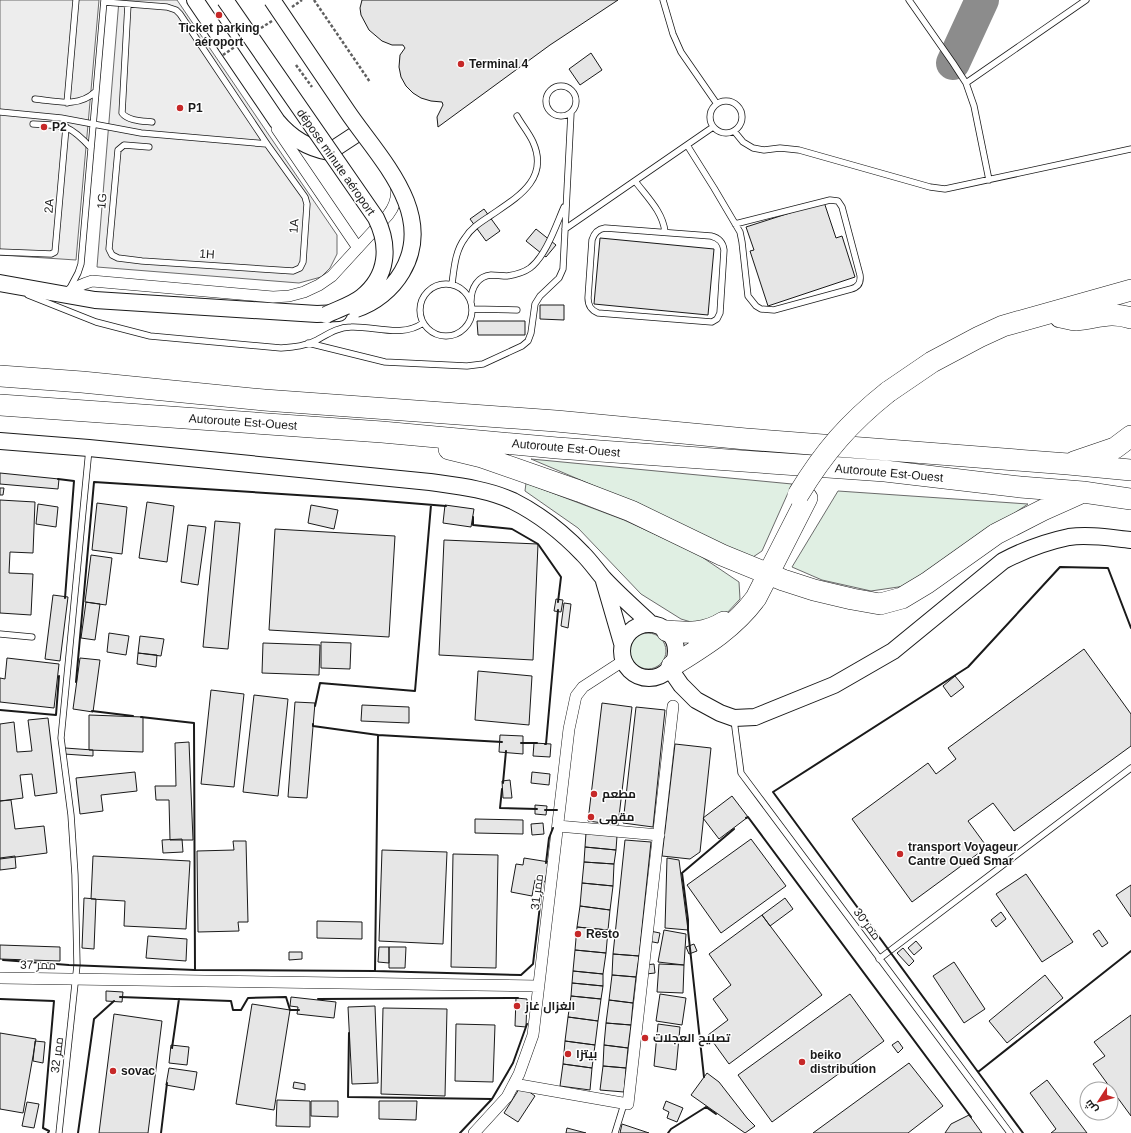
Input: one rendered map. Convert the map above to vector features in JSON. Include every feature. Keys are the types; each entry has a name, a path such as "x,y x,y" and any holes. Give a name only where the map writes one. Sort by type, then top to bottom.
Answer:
{"highway":[{"path":"890,396 932,362 979,337 1004,326 1131,290"},
{"path":"659,627 694,633 704,631 715,627 735,613 744,604 764,573 802,496 812,471 846,428 866,409 963,352 1003,334 1060,317 1131,301"},
{"path":"1060,317 1076,320 1110,314 1122,315 1131,318"},
{"name":"Autoroute Est-Ouest","path":"0,376 82,382 264,400 556,421 753,440 1131,470"},
{"name":"Autoroute Est-Ouest","path":"0,405 382,432 557,448 885,471 1020,487 1083,492 1131,499"},
{"path":"382,432 482,457 631,511 722,555 764,573 814,590 880,604 902,598 927,583 996,534 1083,492"},
{"path":"1068,464 1115,448 1131,436"},
{"path":"671,668 731,627 749,608 756,598 764,573"}],"main road":[{"path":"195,0 283,129 300,142 319,150 329,152 361,132"},
{"name":"dépose minute aéroport","path":"225,0 376,218 384,236 385,255 380,274 370,290 354,302 326,315"},
{"path":"5,284 95,300 326,315 343,313 360,308 367,305 388,290 403,269 412,245 410,214 404,195 388,168 361,132 272,0"},
{"path":"0,441 89,448 430,482 462,486 481,491 512,501 540,517 568,538 604,579 659,627 672,636 676,644 676,652 671,668 656,678 648,679 633,674 623,661 621,652 622,643 626,634 641,624 659,627"},
{"path":"671,668 681,684 696,700 720,713 734,718 756,717 834,685 886,655 905,642 1003,561 1023,550 1070,537 1100,537 1131,540"},
{"path":"604,579 622,643"}],"street":[{"path":"190,0 358,248"},
{"path":"66,294 78,285 92,281 273,297 289,296 304,292 319,285 332,276 392,209 397,196 397,190 391,170 339,99 272,0"},
{"name":"ممر 31","path":"474,1133 507,1097 519,1074 533,1035 570,729 576,696 583,687 623,661"},
{"path":"514,1084 628,1104 673,706"},
{"path":"558,826 658,835"},
{"name":"ممر 37","path":"0,978 539,986"}],"lane":[{"path":"67,102 76,0"},
{"path":"663,0 673,34 681,52 717,104"},
{"path":"909,0 966,83 974,106 989,180"},
{"path":"966,83 1086,0"},
{"path":"66,294 75,281 81,264 104,1 167,7 176,10 267,144"},
{"path":"128,4 122,113 128,118 152,122"},
{"path":"308,343 385,362 467,366 490,362 522,346 528,341 531,333 535,304 562,274 563,265 571,112 576,104 575,94 567,86 562,85 552,88 546,98 547,108 551,112 560,116 566,116 571,112"},
{"path":"35,99 67,102 82,101 96,92"},
{"path":"728,102 737,106 740,111 741,122 739,127 734,131 723,133 713,127 710,117 713,108 717,104 728,102"},
{"path":"0,112 61,118 141,133 267,144"},
{"path":"452,284 458,252 470,231 519,195 530,184 536,167 535,150 517,116"},
{"path":"33,124 60,125 66,127 79,134 91,148"},
{"name":"2A","path":"0,252 52,254 56,250 66,127"},
{"path":"565,229 713,127"},
{"path":"734,131 743,142 753,148 799,150 930,187 945,189 1131,149"},
{"name":"1A","path":"267,144 303,193 306,200 302,265 297,270 270,269"},
{"name":"1G","path":"142,261 115,257 109,249 118,150 124,145 149,147"},
{"path":"687,145 735,224 742,242 748,296 756,306 762,309 774,310 851,290 856,288 859,284 860,275 842,207 838,201 830,200 735,224"},
{"path":"636,181 660,215 664,225 664,232"},
{"path":"471,303 464,291 452,284 438,285 432,287 423,297 420,310 424,323 433,332 446,336 453,335 464,328 471,316 472,290 476,284 484,277 514,275 530,268 543,253 566,205"},
{"path":"605,228 664,232 711,236 722,242 724,250 720,313 718,319 708,322 598,313 592,309 588,302 588,298 592,240 595,233 598,230 605,228"},
{"name":"1H","path":"142,261 270,269"},
{"path":"5,284 78,316 150,336 281,348 299,346 316,341 330,332 350,326 406,331 412,330 424,323"},
{"path":"472,309 517,310"},
{"name":"ممر 32","path":"59,1133 76,979 75,875 71,815 61,738 89,448"},
{"path":"0,634 32,637"},
{"name":"ممر 30","path":"734,718 741,773 1010,1133"},
{"path":"879,959 1131,768"},
{"path":"615,1133 624,1104"}],"path":[{"path":"314,0 370,82"},
{"path":"296,65 312,87"}],"green space":[{"path":"531,459 792,484 762,551 750,559 625,499"},
{"path":"526,483 624,520 696,553 739,582 740,599 726,614 701,625 681,619 641,594 578,528 525,491"},
{"path":"838,491 1028,504 905,586 871,591 822,580 792,567"},
{"path":"652,633 661,638 665,644 665,658 661,664 652,669 644,669 635,664 631,658 630,647 635,638 641,634"}],"shaded area":[{"name":"P2","path":"0,0 99,0 76,260 0,255"},
{"name":"P1","path":"119,0 177,0 337,235 337,254 330,268 321,277 299,283 97,267"}],"building":[{"name":"Terminal 4","path":"362,0 618,0 550,45 438,127 437,117 443,105 442,102 421,98 406,86 401,77 399,67 400,55 405,48 403,45 392,45 382,41 369,30 361,15 360,8"},
{"path":"591,53 602,70 580,85 569,69"},
{"path":"824,202 836,238 842,236 855,277 768,306 750,251 754,250 746,227"},
{"path":"484,209 500,231 486,241 470,219"},
{"path":"536,229 556,245 546,257 526,241"},
{"path":"600,238 714,249 708,315 594,304"},
{"path":"540,305 564,305 564,320 540,319"},
{"path":"477,321 525,321 525,335 478,335"},
{"path":"0,473 59,479 58,489 0,484"},
{"path":"0,488 4,488 3,495 0,495"},
{"path":"0,500 35,502 33,553 10,552 9,573 33,574 31,615 0,613"},
{"path":"147,502 174,506 167,562 139,558"},
{"path":"97,503 127,507 122,554 92,550"},
{"path":"38,504 58,507 56,527 36,524"},
{"path":"311,505 338,510 334,529 308,523"},
{"path":"445,505 474,509 471,527 443,523"},
{"path":"215,521 240,523 228,649 203,647"},
{"path":"188,525 206,527 198,585 181,582"},
{"path":"275,529 395,536 389,637 269,630"},
{"path":"444,540 538,544 533,660 439,655"},
{"path":"91,555 112,558 106,605 85,602"},
{"path":"53,595 68,597 60,661 45,659"},
{"path":"556,599 563,600 561,612 554,611"},
{"path":"86,602 100,604 95,640 81,638"},
{"path":"564,603 571,604 568,628 561,626"},
{"path":"109,633 129,636 126,655 107,652"},
{"path":"140,636 164,639 161,656 138,653"},
{"path":"321,642 351,643 350,669 321,668"},
{"path":"263,643 320,645 319,675 262,673"},
{"path":"1084,649 1131,714 1131,746 1014,831 993,803 968,821 987,847 912,902 852,819 928,763 936,774 956,759 948,748"},
{"path":"138,653 157,655 156,667 137,664"},
{"path":"7,658 59,664 54,708 0,702 0,678 5,679"},
{"path":"80,658 100,660 93,712 73,709"},
{"path":"478,671 532,676 529,725 475,720"},
{"path":"955,676 964,687 951,697 943,686"},
{"path":"211,690 244,694 234,787 201,784"},
{"path":"254,695 288,699 278,796 243,792"},
{"path":"295,702 315,703 307,798 288,797"},
{"path":"602,703 632,707 618,825 588,821"},
{"path":"362,705 409,707 409,723 361,721"},
{"path":"636,707 665,710 653,827 623,823"},
{"path":"89,715 143,717 143,752 89,750"},
{"path":"48,718 57,793 35,796 32,774 20,775 23,798 0,801 0,724 14,722 17,752 32,751 28,720"},
{"path":"500,735 523,736 523,754 499,752"},
{"path":"189,742 193,840 170,840 169,800 156,800 155,786 176,786 175,743"},
{"path":"534,743 551,744 550,757 533,756"},
{"path":"675,744 711,748 700,852 690,859 662,856"},
{"path":"65,748 93,750 93,756 64,754"},
{"path":"135,772 137,791 101,795 103,811 80,814 76,778"},
{"path":"532,772 550,774 549,785 531,783"},
{"path":"510,780 512,798 503,798 502,781"},
{"path":"732,796 748,817 719,839 703,818"},
{"path":"11,800 15,829 44,826 47,853 0,859 0,801"},
{"path":"535,805 547,806 546,815 535,814"},
{"path":"475,819 523,820 523,834 475,833"},
{"path":"543,823 544,834 532,835 531,824"},
{"path":"586,833 617,836 616,850 585,847"},
{"path":"182,839 183,852 163,853 162,840"},
{"path":"751,839 786,886 721,933 687,885"},
{"path":"625,840 651,842 639,956 613,954"},
{"path":"233,841 246,841 248,922 238,922 239,931 198,932 197,851 234,850"},
{"path":"585,847 616,850 614,864 584,862"},
{"path":"382,850 447,852 443,944 379,941"},
{"path":"453,854 498,855 496,968 451,967"},
{"path":"15,856 16,868 0,870 0,858"},
{"path":"93,856 190,861 186,929 124,926 125,901 91,899"},
{"path":"524,858 549,862 545,882 535,880 532,896 511,892 516,864 523,865"},
{"path":"667,858 679,860 688,930 665,928"},
{"path":"584,862 614,864 613,886 582,883"},
{"path":"1026,874 1073,942 1042,962 996,894"},
{"path":"582,883 613,886 610,910 580,906"},
{"path":"1131,885 1131,917 1116,895"},
{"path":"84,898 96,899 94,949 82,948"},
{"path":"785,898 793,909 770,926 762,915"},
{"path":"580,906 610,910 608,930 577,927"},
{"path":"1001,912 1006,919 996,927 991,920"},
{"path":"762,915 822,995 729,1064 708,1035 728,1020 713,999 731,985 709,954"},
{"path":"317,921 362,922 362,939 317,938"},
{"path":"577,927 608,930 606,953 575,950"},
{"path":"664,930 686,934 684,965 658,962"},
{"path":"1099,930 1108,943 1102,947 1093,934"},
{"path":"650,931 660,933 658,943 648,941"},
{"path":"148,936 187,939 186,961 146,958"},
{"path":"916,941 922,948 914,955 908,948"},
{"path":"694,944 697,951 689,954 686,947"},
{"path":"0,945 60,947 60,961 0,959"},
{"path":"379,947 389,947 389,963 378,962"},
{"path":"389,947 406,947 405,968 389,968"},
{"path":"903,948 914,961 909,966 897,953"},
{"path":"575,950 606,953 603,974 573,971"},
{"path":"289,952 302,952 302,959 289,960"},
{"path":"613,954 639,956 636,977 612,975"},
{"path":"954,962 985,1009 964,1023 933,976"},
{"path":"654,964 655,973 646,974 645,965"},
{"path":"659,964 684,965 683,993 657,992"},
{"path":"573,971 603,974 603,986 572,983"},
{"path":"612,975 636,977 633,1003 609,1000"},
{"path":"1045,975 1063,998 1007,1043 989,1021"},
{"path":"572,983 603,986 601,999 571,996"},
{"path":"106,991 123,992 122,1002 106,1001"},
{"path":"660,994 686,998 682,1025 656,1021"},
{"path":"850,994 884,1041 772,1122 738,1075"},
{"path":"571,996 601,999 598,1021 568,1017"},
{"path":"291,997 336,1002 334,1018 297,1014 298,1007 290,1006"},
{"path":"516,998 527,999 526,1027 515,1026"},
{"path":"609,1000 633,1003 631,1025 606,1023"},
{"path":"252,1004 290,1010 274,1110 236,1104"},
{"path":"375,1006 378,1083 352,1084 348,1007"},
{"path":"383,1008 447,1009 445,1096 381,1094"},
{"path":"114,1014 162,1021 148,1133 99,1133"},
{"path":"1131,1015 1131,1116 1119,1100 1119,1081 1105,1081 1093,1064 1105,1056 1094,1042"},
{"path":"568,1017 598,1021 595,1045 565,1041"},
{"path":"606,1023 631,1025 628,1048 604,1045"},
{"path":"456,1024 495,1025 493,1082 455,1081"},
{"path":"658,1024 680,1027 676,1070 654,1066"},
{"path":"0,1033 36,1039 23,1113 0,1109"},
{"path":"35,1041 45,1042 43,1063 33,1061"},
{"path":"565,1041 595,1045 592,1068 563,1064"},
{"path":"898,1041 903,1048 898,1053 892,1045"},
{"path":"171,1045 189,1047 187,1065 169,1063"},
{"path":"604,1045 628,1048 626,1068 603,1066"},
{"path":"909,1063 943,1106 908,1133 813,1133"},
{"path":"563,1064 592,1068 590,1090 560,1086"},
{"path":"603,1066 626,1068 624,1092 600,1090"},
{"path":"169,1068 197,1072 194,1090 166,1085"},
{"path":"707,1073 719,1082 755,1126 745,1133 691,1095"},
{"path":"1047,1080 1087,1133 1051,1133 1056,1129 1030,1093"},
{"path":"294,1082 305,1084 305,1090 293,1088"},
{"path":"521,1086 535,1096 518,1122 504,1113"},
{"path":"277,1100 310,1101 310,1127 276,1126"},
{"path":"311,1101 338,1101 338,1117 311,1116"},
{"path":"379,1101 417,1101 416,1120 379,1119"},
{"path":"666,1101 683,1108 677,1122 667,1118 669,1112 663,1109"},
{"path":"27,1102 39,1104 34,1128 22,1126"},
{"path":"969,1115 982,1133 945,1133 951,1124"},
{"path":"622,1124 649,1133 620,1133"},
{"path":"567,1128 586,1133 566,1133"}],"taxiway":[{"path":"953,63 982,0"}],"wall":[{"path":"58,479 74,481 65,598"},
{"path":"76,682 94,482 446,506"},
{"path":"315,706 320,683 415,691 431,505"},
{"path":"473,517 473,525 512,529 538,544 561,577 558,602"},
{"path":"1131,628 1108,568 1060,567 968,667 773,792 978,1072 1131,951"},
{"path":"545,744 558,610"},
{"path":"0,710 56,715 59,676"},
{"path":"92,711 133,716"},
{"path":"141,717 194,723 195,970 375,971 378,735 502,742"},
{"path":"313,724 313,726 378,735"},
{"path":"521,743 537,743"},
{"path":"503,783 506,751"},
{"path":"502,789 500,808 537,809"},
{"path":"545,810 557,810"},
{"path":"746,818 748,817 971,1117"},
{"path":"546,863 549,838 553,828"},
{"path":"704,1077 682,873 734,829"},
{"path":"375,971 521,975 533,964 543,881"},
{"path":"3,960 69,965 195,970"},
{"path":"120,997 231,1001 233,1010 241,1010 248,998 286,997 290,1010 299,1010"},
{"path":"318,999 518,998"},
{"path":"0,999 54,1001 43,1128 49,1131 48,1133"},
{"path":"172,1048 179,999"},
{"path":"78,1133 94,1019 114,1001"},
{"path":"460,1133 492,1099 513,1063 527,1024"},
{"path":"349,1033 348,1097 492,1099"},
{"path":"978,1072 1023,1133"},
{"path":"161,1133 167,1083"},
{"path":"706,1107 716,1114"},
{"path":"668,1133 671,1129 706,1107"}],"place":[{"name":"Ticket parking aéroport","path":"219,15"},
{"name":"Terminal 4","path":"461,64"},
{"name":"P1","path":"180,108"},
{"name":"P2","path":"44,127"},
{"name":"مطعم","path":"594,794"},
{"name":"مقهى","path":"591,817"},
{"name":"transport Voyageur Cantre Oued Smar","path":"900,854"},
{"name":"Resto","path":"578,934"},
{"name":"الغزال غاز","path":"517,1006"},
{"name":"تصليح العجلات","path":"645,1038"},
{"name":"بيتزا","path":"568,1054"},
{"name":"beiko distribution","path":"802,1062"},
{"name":"sovac","path":"113,1071"}]}
